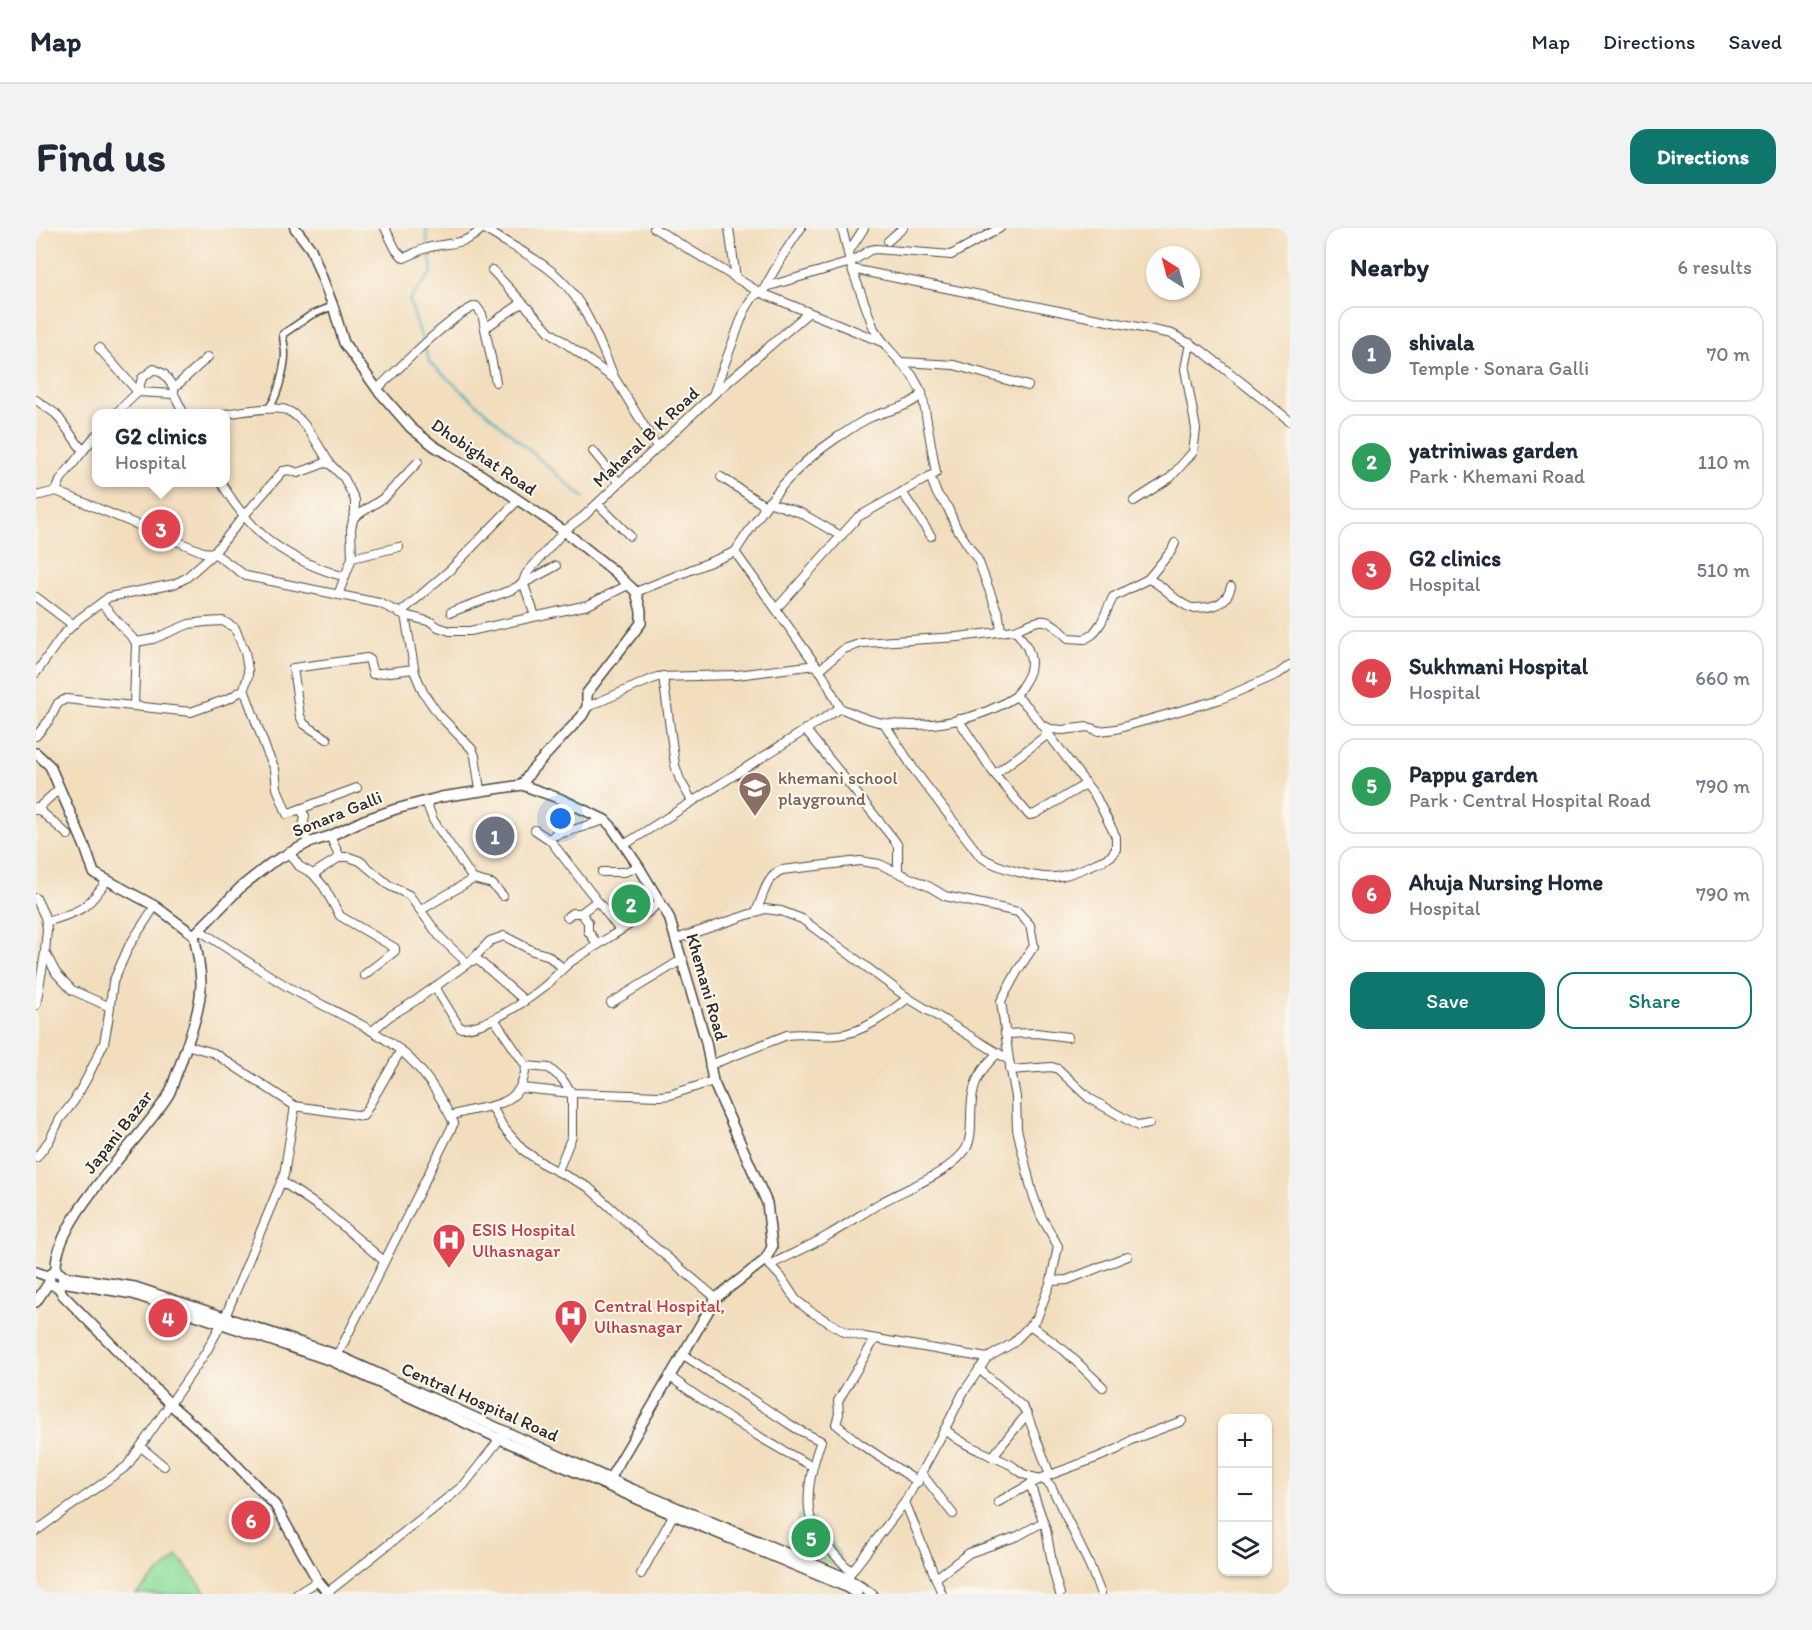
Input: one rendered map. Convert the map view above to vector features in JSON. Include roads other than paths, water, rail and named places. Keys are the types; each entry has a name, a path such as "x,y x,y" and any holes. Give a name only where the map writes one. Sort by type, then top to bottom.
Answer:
{"street":[{"name":"Dhobighat Road","path":"295,228 311,249 333,306 344,343 377,389 411,428 434,446 564,531 636,592"},
{"path":"385,228 396,250 404,258 430,247 450,245 476,235 483,228 492,231 548,268 572,293 591,323 616,380 657,447"},
{"path":"654,228 736,279 807,313 883,342"},
{"path":"729,228 736,279"},
{"name":"Maharal B K Road","path":"523,582 526,574 564,531 584,516 713,395 744,312 762,290 801,228"},
{"path":"776,609 858,517 936,473 919,385 874,328 850,261 842,228"},
{"path":"850,261 864,228"},
{"path":"888,241 903,228"},
{"path":"762,290 850,261 870,250 883,248 951,255 1000,228"},
{"path":"850,261 1172,334 1190,343 1225,367 1290,421"},
{"path":"492,270 550,332 616,380"},
{"path":"485,328 522,303"},
{"path":"267,410 274,401 283,369 285,358 283,334 311,315 333,306"},
{"path":"377,389 424,346 469,309 476,306 482,314 496,382"},
{"path":"713,395 807,313"},
{"path":"1134,501 1170,478 1193,452 1196,429 1185,369 1190,343"},
{"path":"99,348 138,392"},
{"path":"138,392 174,391 208,357"},
{"path":"902,362 954,365 1028,386"},
{"path":"120,409 138,392 142,378 154,369 164,374 182,409"},
{"path":"522,785 531,771 582,716 587,706 587,693 641,623 641,611 636,592 735,552 766,504 789,476 831,442 868,419 911,403 922,393"},
{"path":"36,400 56,414 83,451"},
{"path":"230,414 286,409 302,420 330,464 344,478 355,500 356,511 351,529 352,558 338,595"},
{"path":"56,491 61,479 92,440"},
{"path":"593,451 619,483"},
{"path":"353,518 386,497 418,462"},
{"path":"36,674 62,636 109,597 174,584 186,578 214,554 283,471 290,470 298,473 325,463 330,464"},
{"path":"930,476 937,494 948,508 956,526 978,560 997,608 1001,632"},
{"path":"721,477 766,504 801,513 841,536"},
{"path":"224,487 243,517 276,547 313,567 345,577"},
{"path":"36,496 56,491 203,552 214,554 246,576 379,603 450,631 470,631 588,605 628,585"},
{"path":"902,492 931,536"},
{"path":"403,614 451,569 518,500"},
{"path":"602,508 630,536"},
{"path":"587,706 647,680 663,676 737,675 818,668 844,649 862,643 1001,632 1015,630 1041,619 1056,625 1068,638 1085,639 1093,634 1101,623 1113,597 1148,579 1172,550 1175,543"},
{"path":"352,558 399,547"},
{"path":"735,552 818,668 840,708 884,723 929,724 958,719 991,710 1016,696 1030,671 1031,658 1027,646 1015,630"},
{"path":"451,612 511,590 556,567"},
{"path":"1148,579 1161,584 1192,608 1223,603 1231,587"},
{"path":"523,582 536,616"},
{"path":"36,597 74,625"},
{"path":"101,603 136,642 134,705"},
{"path":"403,614 414,669 423,692 439,715 472,749 480,790"},
{"path":"136,642 153,639 189,624 229,622 235,628 245,652 248,676 244,689 275,769 277,788 287,814 357,788"},
{"path":"327,739 304,724 300,716 293,668 367,658 372,674 414,669"},
{"path":"1040,724 1051,729 1063,730 1116,729 1221,699 1278,674 1290,665"},
{"path":"663,676 675,765 692,801"},
{"path":"36,736 50,719 61,700 86,700 191,712 230,699 244,689"},
{"path":"884,723 915,771 980,856 988,862 1053,878 1111,856 1116,849 1116,837 1096,797 1028,707 1016,696"},
{"path":"624,845 840,708"},
{"path":"958,719 995,774 1029,815 1035,814 1086,784"},
{"path":"805,729 895,840 898,872"},
{"path":"995,774 1047,735"},
{"path":"36,753 50,766 94,873 155,906 286,985 372,1031 401,1050 435,1088 451,1116 454,1123 335,1359"},
{"name":"Sonara Galli","path":"197,932 243,886 271,863 308,843 330,836 364,820 426,801 480,790 522,785"},
{"name":"Khemani Road","path":"522,785 575,805 605,820 639,867 669,917 683,959 713,1081 767,1203 772,1247 768,1262"},
{"path":"60,788 37,809 68,835"},
{"path":"426,801 433,820 473,879 492,884 503,896"},
{"path":"552,838 575,805"},
{"path":"300,809 305,816 303,828 308,843"},
{"path":"552,838 605,820"},
{"path":"535,830 552,838 619,929"},
{"path":"330,836 340,857"},
{"path":"289,852 299,866 313,874 324,887 340,916 395,948 395,951 364,975"},
{"path":"313,874 340,857 360,861 390,886 409,895 440,937 469,962"},
{"path":"682,1354 797,1429 821,1441 812,1466 809,1512 814,1528 847,1578 905,1502 920,1478 963,1393 987,1358 1013,1343 1037,1318 1051,1281 1058,1245 1041,1216 1032,1192 1017,1128 1016,1097 1001,1001 1018,970 1035,946 1030,926 1018,912 945,896 879,864 860,861 782,870 774,873 756,912"},
{"path":"602,872 624,872 639,867"},
{"path":"421,910 473,879"},
{"path":"46,922 86,908 107,880"},
{"path":"36,898 47,929 36,1005"},
{"path":"567,917 572,913 581,913 597,901"},
{"path":"435,987 460,1028 467,1029 494,1019 544,987 563,968 619,929 650,911 660,901"},
{"path":"36,1158 74,1101 104,1043 113,982 129,946 155,906"},
{"path":"676,939 765,909 781,911 802,919 908,998 1009,1060"},
{"path":"581,913 588,922 588,931 598,945"},
{"name":"Japani Bazar","path":"36,1302 56,1279 58,1256 72,1223 87,1198 170,1092 199,1008 201,982 197,932"},
{"path":"372,1031 469,962 490,941 504,936 533,951 547,955 563,968"},
{"path":"45,952 56,973 66,985 83,996 110,1007"},
{"path":"610,1004 683,959"},
{"path":"469,962 478,960 524,1000"},
{"path":"710,1065 787,1035 837,1035 852,1032 884,1017 908,998"},
{"path":"451,1116 467,1110 492,1107 506,1102 521,1088 526,1066 494,1019"},
{"path":"1005,1034 1036,1033 1068,1037"},
{"path":"186,1045 214,1053 295,1106 363,1116 401,1050"},
{"path":"608,1481 716,1298 768,1262 825,1237 880,1203 948,1166 961,1156 968,1146 971,1108 977,1076 998,1053"},
{"path":"526,1066 549,1068 562,1079 572,1093 572,1136 558,1171"},
{"path":"1010,1070 1052,1067 1058,1069 1089,1098 1138,1126 1149,1124"},
{"path":"521,1088 572,1093 660,1096 713,1081"},
{"path":"36,1532 59,1513 127,1466 206,1352 223,1320 284,1175 295,1106"},
{"path":"492,1107 504,1127 523,1150 588,1187 716,1298"},
{"path":"281,1182 325,1210 384,1261"},
{"path":"1051,1281 1067,1280 1128,1256"},
{"path":"768,1262 781,1276 796,1300 845,1332 987,1358"},
{"name":"Central Hospital Road","path":"36,1272 56,1279 135,1287 335,1359 676,1511 847,1578 872,1594"},
{"path":"56,1279 63,1295 171,1405 223,1451 275,1505 318,1581 329,1593 464,1485 502,1435"},
{"path":"1030,1325 1065,1352 1103,1387"},
{"path":"875,1339 838,1401 839,1414 836,1424 859,1443 920,1478 953,1514"},
{"path":"979,1369 1022,1406 1027,1414 1046,1476 1090,1566 1101,1594"},
{"path":"669,1376 725,1417 771,1445 812,1466"},
{"path":"992,1457 1027,1414"},
{"path":"998,1502 1046,1476 1096,1458 1118,1449 1131,1440 1182,1421"},
{"path":"945,1429 954,1438 1011,1465 1024,1474 1046,1476"},
{"path":"141,1447 164,1466"},
{"path":"1030,1484 1043,1522 1060,1594"},
{"path":"905,1502 942,1594"},
{"path":"641,1574 676,1511"},
{"path":"936,1578 969,1553 1018,1536 1043,1522"},
{"name":"Central Hospital Road","path":"847,1578 857,1594"},
{"path":"297,1594 318,1581"}],"waterway":[{"path":"426,228 428,245"},
{"path":"429,251 432,272 409,300 430,363 584,498"}],"place":[{"name":"G2 clinics","path":"161,529"},
{"name":"khemani school playground","path":"755,817"},
{"name":"shivala","path":"495,836"},
{"name":"yatriniwas garden","path":"631,904"},
{"name":"ESIS Hospital Ulhasnagar","path":"449,1269"},
{"name":"Sukhmani Hospital","path":"168,1318"},
{"name":"Central Hospital, Ulhasnagar","path":"571,1345"},
{"name":"Ahuja Nursing Home","path":"251,1520"},
{"name":"Pappu garden","path":"811,1538"}]}
